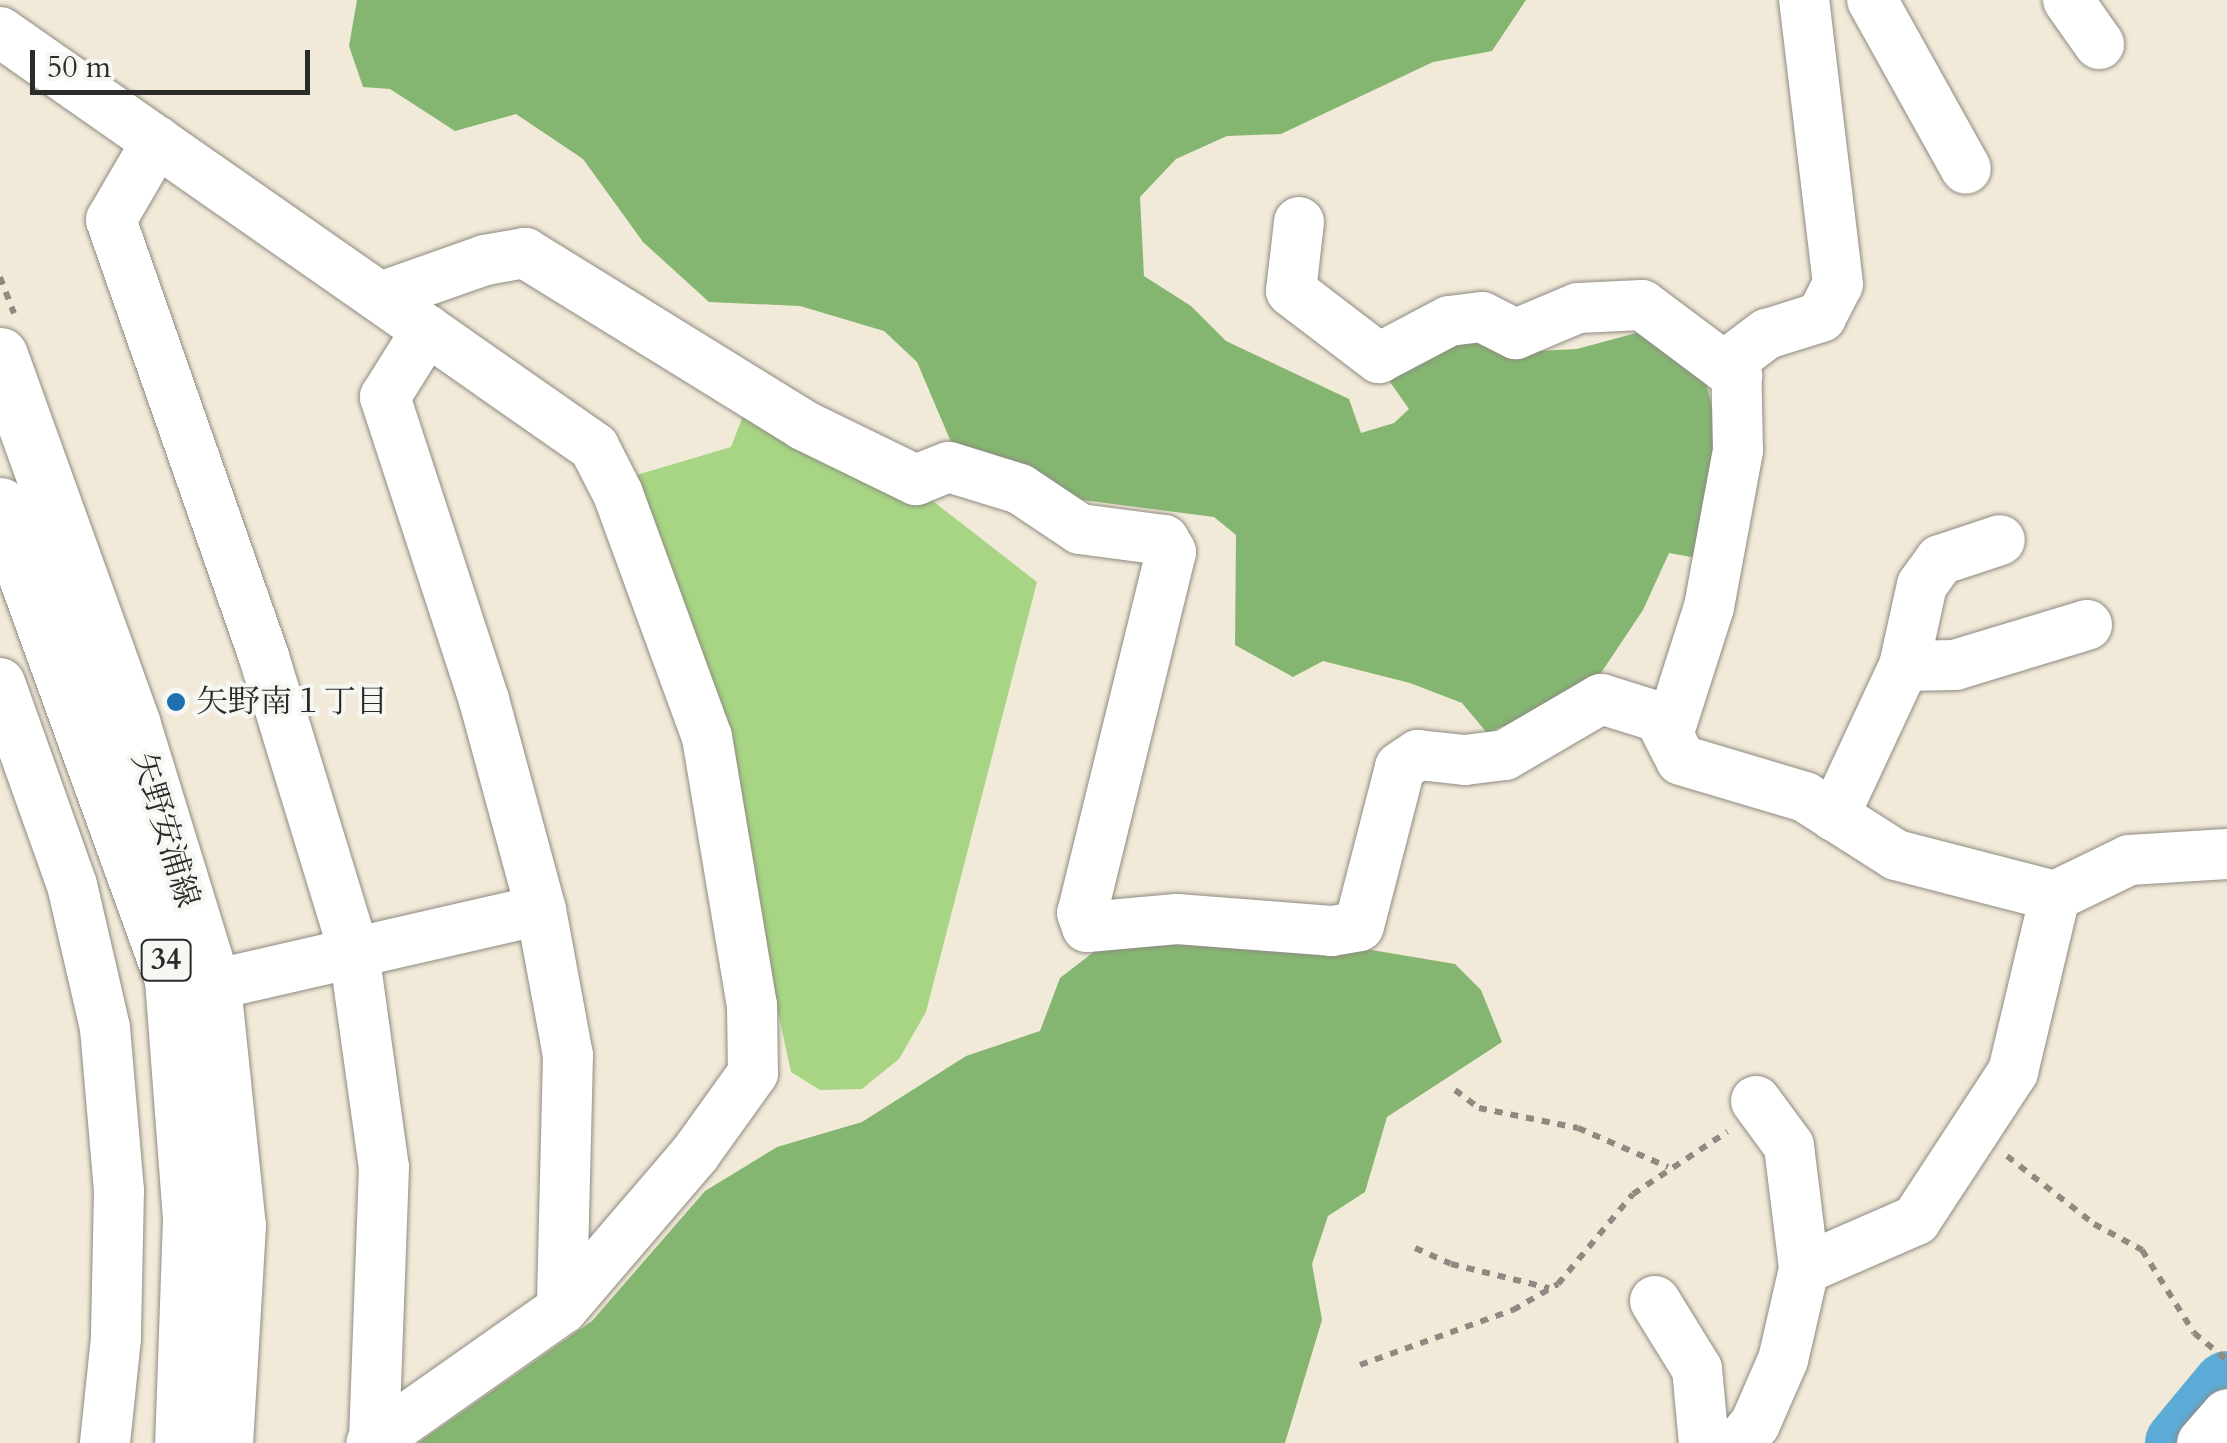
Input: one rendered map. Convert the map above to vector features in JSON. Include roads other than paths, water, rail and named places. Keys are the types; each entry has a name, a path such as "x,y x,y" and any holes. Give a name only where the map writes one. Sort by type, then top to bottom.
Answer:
{"main road":[{"name":"矢野安浦線","path":"0,356 133,725 213,985 238,1225 226,1443"},
{"name":"矢野安浦線","path":"0,505 172,979 190,1218 182,1443"}],"street":[{"path":"1670,729 1709,607 1738,450 1736,356 1768,334 1822,317 1838,284 1804,0"},
{"path":"1872,0 1966,169"},
{"path":"2068,0 2099,44"},
{"path":"0,32 594,447 618,494 707,737 752,1005 753,1073 695,1154 562,1309 372,1442"},
{"path":"157,141 111,220 264,658 354,952 384,1167 372,1442"},
{"path":"1299,222 1292,291 1379,358 1448,320 1482,317 1516,334 1578,308 1642,306 1737,376"},
{"path":"383,296 485,260 525,253 803,425 916,480 949,467 1020,489 1080,529 1164,540 1170,552 1082,913 1087,927 1176,919 1332,931 1359,926 1400,768 1418,755 1505,755 1601,699 1659,717 1670,729 1681,760 1805,797 1896,855 2055,896 2129,860 2227,854"},
{"path":"426,330 384,397 484,700 541,910 568,1055 562,1309"},
{"path":"1834,816 1904,666 1922,585 1940,560 2000,540"},
{"path":"1904,666 1955,665 2087,624"},
{"path":"0,683 72,885 105,1028 119,1190 116,1338 105,1443"},
{"path":"1804,1268 1916,1220 2013,1072 2055,896"},
{"path":"213,985 541,910"},
{"path":"1739,1443 1755,1424 1782,1360 1804,1268 1788,1146 1760,1107"},
{"path":"1655,1302 1697,1369 1704,1443"},
{"path":"2202,1443 2227,1414"}],"waterway":[{"path":"2179,1443 2227,1385"}],"place":[{"name":"矢野南１丁目","path":"176,702"}]}
